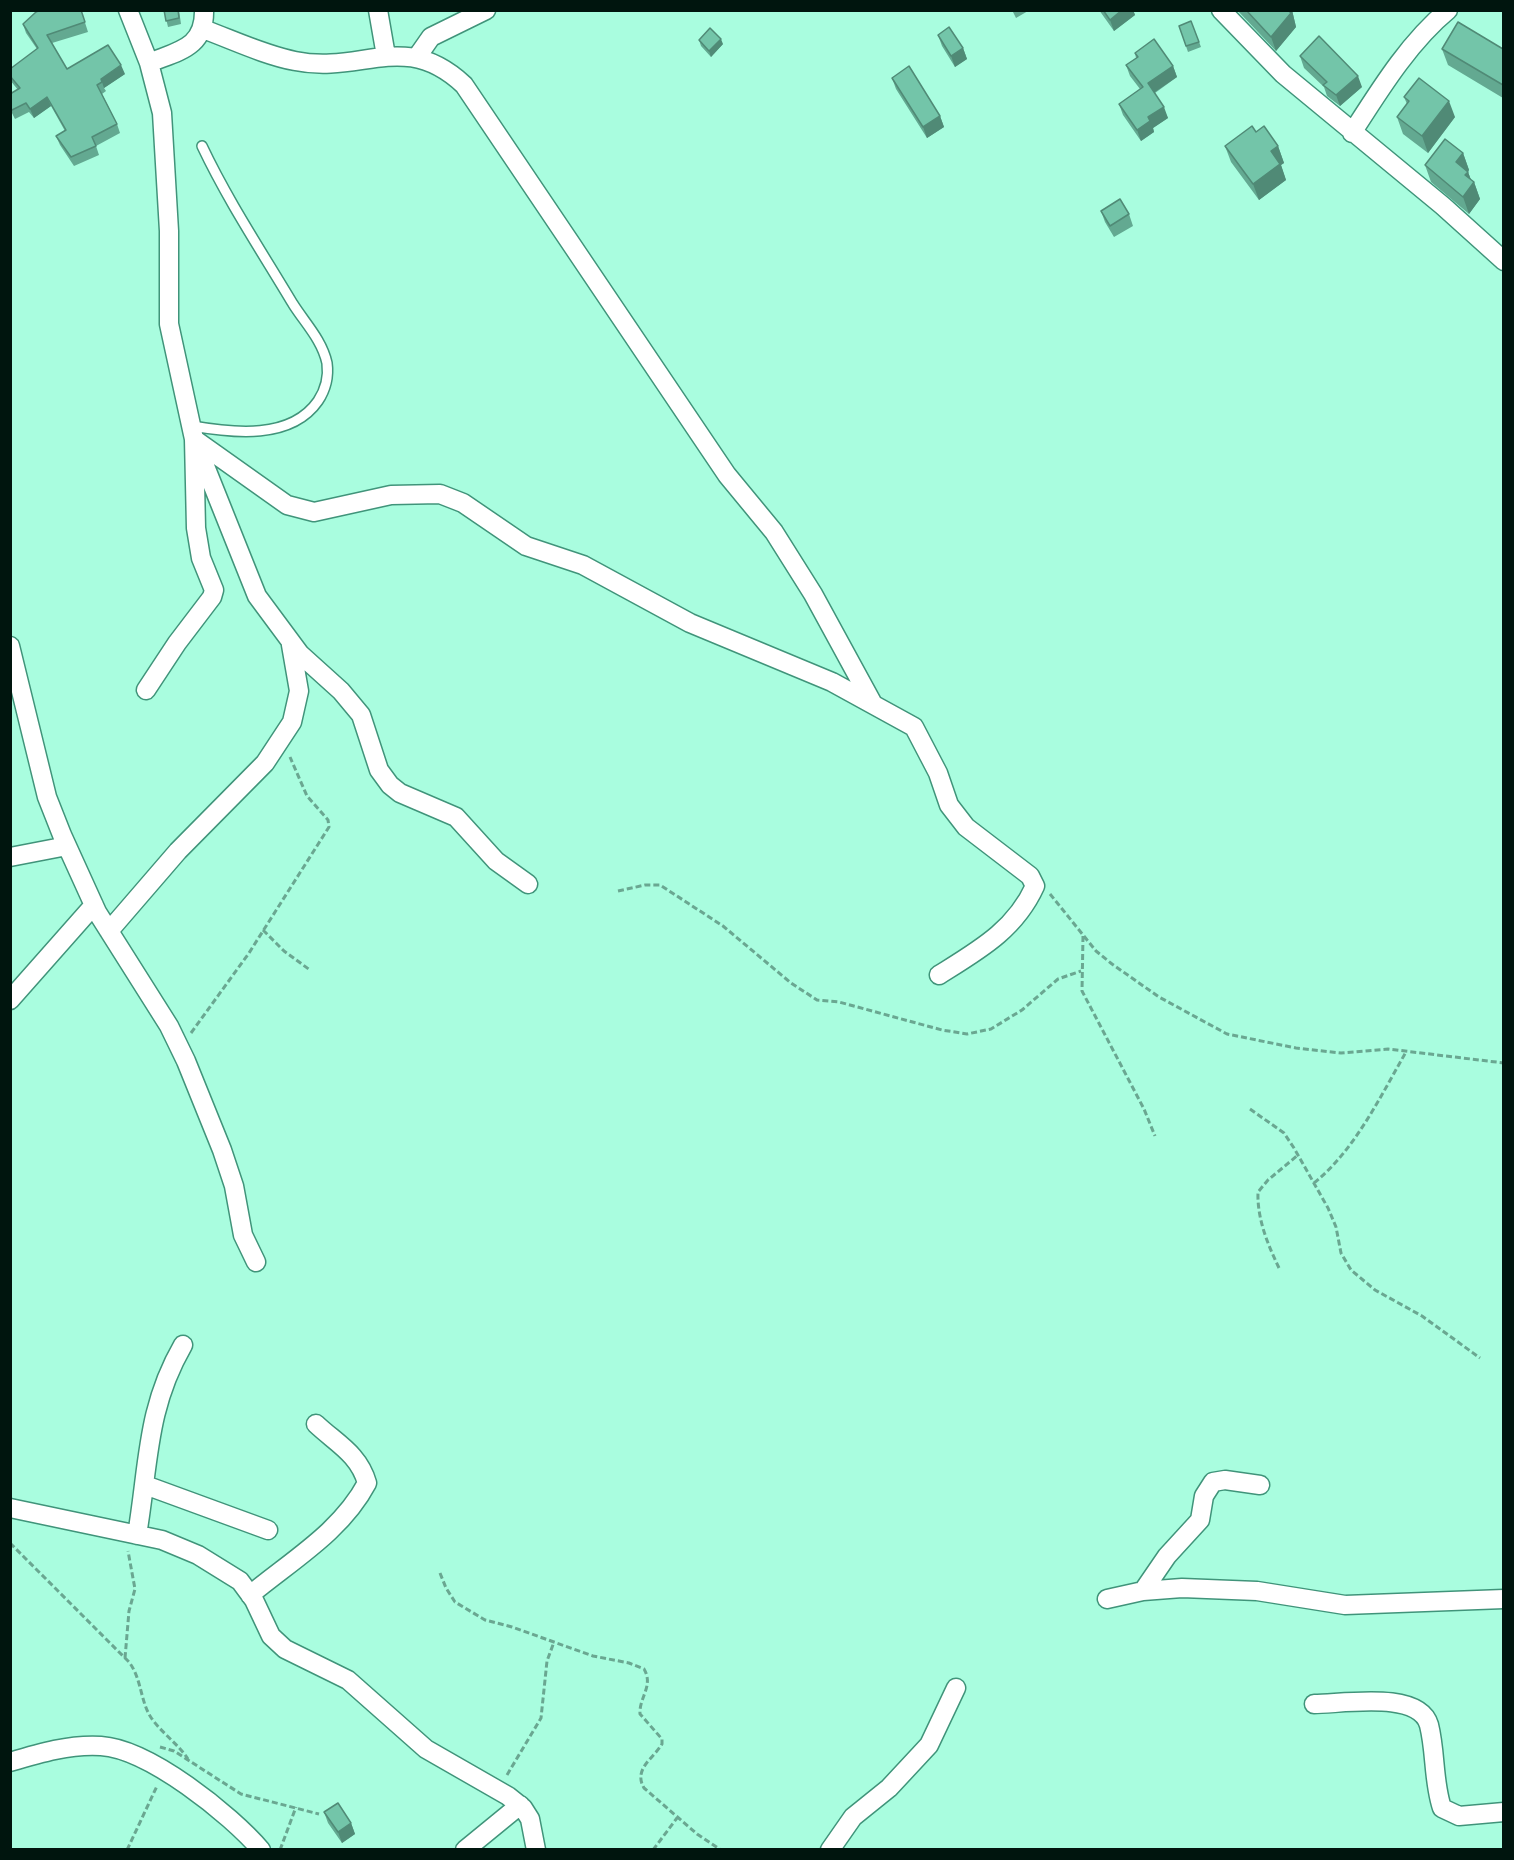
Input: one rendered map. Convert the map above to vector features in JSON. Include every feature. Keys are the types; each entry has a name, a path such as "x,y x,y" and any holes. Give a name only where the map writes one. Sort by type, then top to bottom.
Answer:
{"street":[{"path":"128,10 149,63 162,112 166,163 169,324 193,432 257,596 291,643 341,691 361,715 379,770 390,785 400,793 456,817 496,861 528,884"},
{"path":"149,63 194,44 203,29 204,10"},
{"path":"378,10 386,56"},
{"path":"417,57 431,37 486,10"},
{"path":"1221,10 1283,74 1443,206 1503,261"},
{"path":"1352,133 1373,100 1424,33 1448,10"},
{"path":"203,29 294,61 330,65 386,56 417,57 429,60 450,72 464,85 727,475 774,532 813,594 873,704"},
{"path":"193,432 286,505 300,510 314,512 390,495 440,494 463,503 525,546 583,565 690,623 778,658 873,704 914,727 938,773 949,805 966,827 1034,882 1035,886 1015,921 995,940 939,975"},
{"path":"146,690 177,643 207,605 214,590 201,558 196,528 193,432"},
{"path":"109,931 178,851 265,763 292,722 299,691 291,643"},
{"path":"10,646 17,707 47,797 94,905 169,1026 180,1049 222,1150 234,1186 243,1235 256,1262"},
{"path":"10,857 67,846"},
{"path":"10,1000 94,905"},
{"path":"132,1534 145,1485 156,1405 167,1373 183,1345"},
{"path":"250,1595 334,1528 351,1508 367,1483 364,1470 349,1450 315,1424"},
{"path":"1143,1591 1167,1556 1200,1520 1204,1496 1213,1482 1225,1480 1260,1485"},
{"path":"145,1485 268,1530"},
{"path":"10,1508 162,1540 198,1555 240,1581 250,1595 271,1636 285,1649 348,1680 426,1749 497,1788 520,1805 530,1819 536,1850"},
{"path":"1107,1599 1143,1591 1218,1588 1345,1605 1503,1599"},
{"path":"830,1850 853,1817 889,1788 929,1745 956,1688"},
{"path":"1314,1704 1398,1701 1413,1706 1429,1723 1435,1787 1442,1808 1459,1816 1503,1812"},
{"path":"13,1756 52,1749 102,1746 129,1753 165,1771 223,1813 261,1850"},
{"path":"465,1850 520,1805"}],"lane":[{"path":"193,432 257,431 300,421 314,407 328,379 326,361 316,337 222,189 202,147"}],"path":[{"path":"180,1049 263,930 329,827 328,820 307,796 290,757 278,743"},
{"path":"1034,882 1057,900 1096,951 1141,985 1227,1034 1341,1053 1388,1049 1503,1064"},
{"path":"618,891 645,885 660,885 676,893 723,926 791,983 817,1000 839,1002 942,1030 967,1034 991,1029 1022,1010 1058,979 1081,971"},
{"path":"263,930 284,951 310,970"},
{"path":"1083,934 1082,991 1144,1109 1155,1136"},
{"path":"1314,1183 1331,1170 1346,1151 1406,1052"},
{"path":"1250,1109 1284,1133 1298,1155 1328,1208 1336,1227 1341,1252 1351,1270 1375,1290 1422,1316 1480,1358"},
{"path":"1279,1268 1268,1246 1260,1216 1258,1192 1268,1180 1298,1155"},
{"path":"125,1659 129,1611 135,1589 132,1534"},
{"path":"10,1543 125,1659 137,1674 146,1708 153,1720 178,1745 188,1759"},
{"path":"440,1573 450,1595 468,1612 593,1656 629,1663 644,1670 648,1685 640,1706 640,1714 662,1739 662,1744 640,1771 639,1780 644,1788 696,1834 721,1850"},
{"path":"497,1788 520,1758 541,1718 547,1660 554,1642"},
{"path":"129,1753 159,1747 174,1751 241,1794 319,1814"},
{"path":"127,1850 165,1771"},
{"path":"280,1850 296,1807"},
{"path":"652,1850 677,1817"}],"building":[{"path":"40,10 81,10 85,22 47,35 67,69 108,45 121,65 101,79 102,82 97,85 117,124 92,137 96,146 71,157 56,136 66,130 47,97 30,109 26,103 12,110 10,107 10,94 20,88 10,76 10,69 38,48 23,24"},
{"path":"164,10 178,10 179,18 166,21"},
{"path":"1103,10 1122,10 1110,20"},
{"path":"1246,10 1288,10 1291,13 1271,37"},
{"path":"1191,21 1199,42 1186,46 1179,26"},
{"path":"1458,22 1503,49 1503,85 1442,49"},
{"path":"949,27 963,48 951,56 938,35"},
{"path":"710,28 721,39 709,51 699,40"},
{"path":"1319,36 1358,76 1336,95 1323,85 1327,82 1300,56"},
{"path":"1154,39 1173,66 1148,83 1164,107 1148,117 1150,121 1137,130 1119,104 1143,87 1126,65 1138,57 1135,53"},
{"path":"909,66 940,116 923,127 892,78"},
{"path":"1419,78 1449,101 1422,136 1397,117 1409,101 1404,97"},
{"path":"1252,126 1256,132 1264,126 1278,146 1271,151 1280,164 1253,184 1225,146"},
{"path":"1445,139 1463,153 1456,162 1468,172 1465,175 1474,182 1463,197 1425,165"},
{"path":"1120,199 1129,214 1110,226 1101,211"},
{"path":"338,1803 351,1823 338,1832 324,1812"}]}
